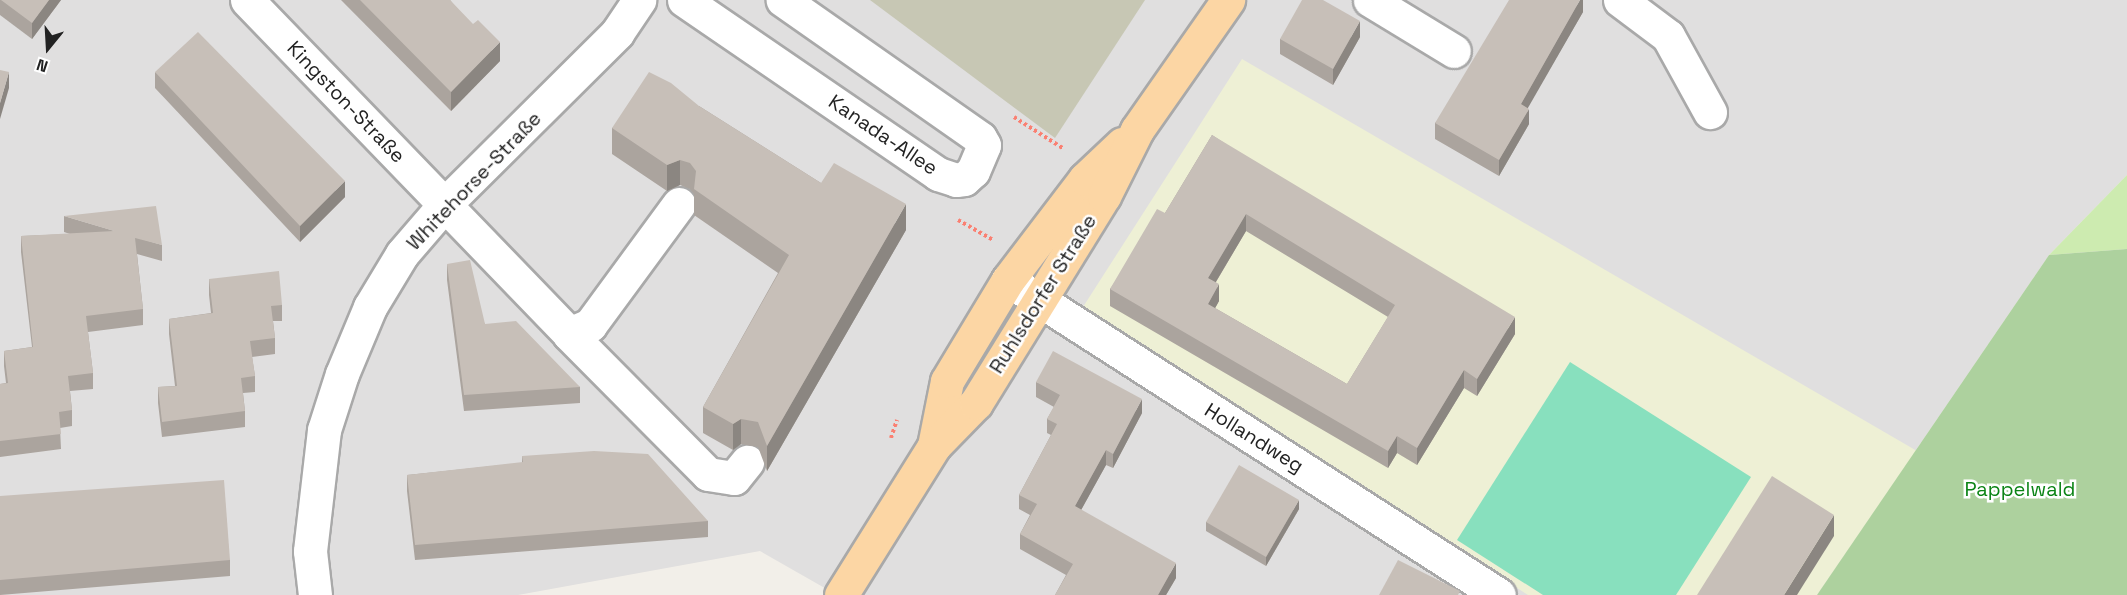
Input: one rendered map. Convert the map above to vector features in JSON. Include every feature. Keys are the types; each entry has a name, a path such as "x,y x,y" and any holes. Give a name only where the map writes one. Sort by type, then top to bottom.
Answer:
{"main road":[{"name":"Ruhlsdorfer Straße","path":"841,595 934,446 976,403 1104,196 1137,130 1228,0"},
{"name":"Ruhlsdorfer Straße","path":"934,446 947,381 1008,280 1085,179 1137,130"}],"street":[{"name":"Kingston-Straße","path":"247,0 569,334 708,474 734,478 747,462"},
{"name":"Whitehorse-Straße","path":"315,595 310,551 314,493 324,430 342,374 370,307 402,254 445,204 617,33 639,0"},
{"name":"Kanada-Allee","path":"684,0 938,174 964,180 973,171 984,145 980,138 783,0"},
{"path":"1370,0 1454,51"},
{"path":"1620,0 1668,36 1710,112"},
{"path":"569,334 590,326 679,204"},
{"name":"Hollandweg","path":"1008,280 1499,595"}],"path":[{"path":"1006,112 1074,156"}],"shaded area":[{"path":"0,0 2127,0 2127,175 2049,255 1817,595 837,595 760,551 518,595 0,595"},
{"path":"870,0 1145,0 1055,138"},
{"path":"1242,59 1917,451 1817,595 1528,595 1083,307"}],"green space":[{"path":"2127,175 2127,249 2049,255"},
{"name":"Pappelwald","path":"2127,249 2127,595 1817,595 2049,255"},
{"path":"1570,362 1751,477 1676,595 1543,595 1457,540"}],"building":[{"path":"1,0 49,0 32,23"},
{"path":"360,0 450,0 473,24 478,20 500,42 451,92"},
{"path":"1302,0 1323,0 1360,21 1333,69 1280,39"},
{"path":"1509,0 1580,0 1521,104 1529,109 1499,160 1435,123"},
{"path":"198,32 345,181 300,226 155,72"},
{"path":"0,70 9,72 0,103"},
{"path":"649,72 671,83 699,106 821,183 834,163 906,204 767,446 758,422 741,419 733,424 703,407 789,255 694,189 696,171 690,163 680,160 667,165 612,128"},
{"path":"1212,135 1515,317 1477,379 1464,370 1417,448 1397,436 1388,451 1110,289 1157,209 1165,213","holes":["1246,214 1395,305 1347,384 1208,304 1219,284 1208,278"]},
{"path":"156,206 162,245 135,238 143,309 86,316 93,373 68,376 72,410 59,412 61,434 0,441 0,384 8,383 4,351 33,347 21,236 114,231 64,216"},
{"path":"470,260 485,324 516,321 580,387 464,395 447,264"},
{"path":"279,271 282,305 271,306 275,338 250,341 255,376 241,378 245,411 162,422 158,387 177,386 169,319 213,313 209,279"},
{"path":"1053,351 1142,399 1113,454 1106,450 1075,506 1176,563 1158,595 1055,595 1073,564 1020,534 1037,504 1019,495 1057,424 1047,419 1060,395 1036,382"},
{"path":"594,451 648,454 708,521 415,545 407,475 523,462 522,456"},
{"path":"1239,465 1299,500 1266,557 1206,522"},
{"path":"1772,476 1834,515 1784,595 1697,595"},
{"path":"224,480 230,560 0,580 0,496"},
{"path":"1398,560 1460,591 1458,595 1379,595"}]}
